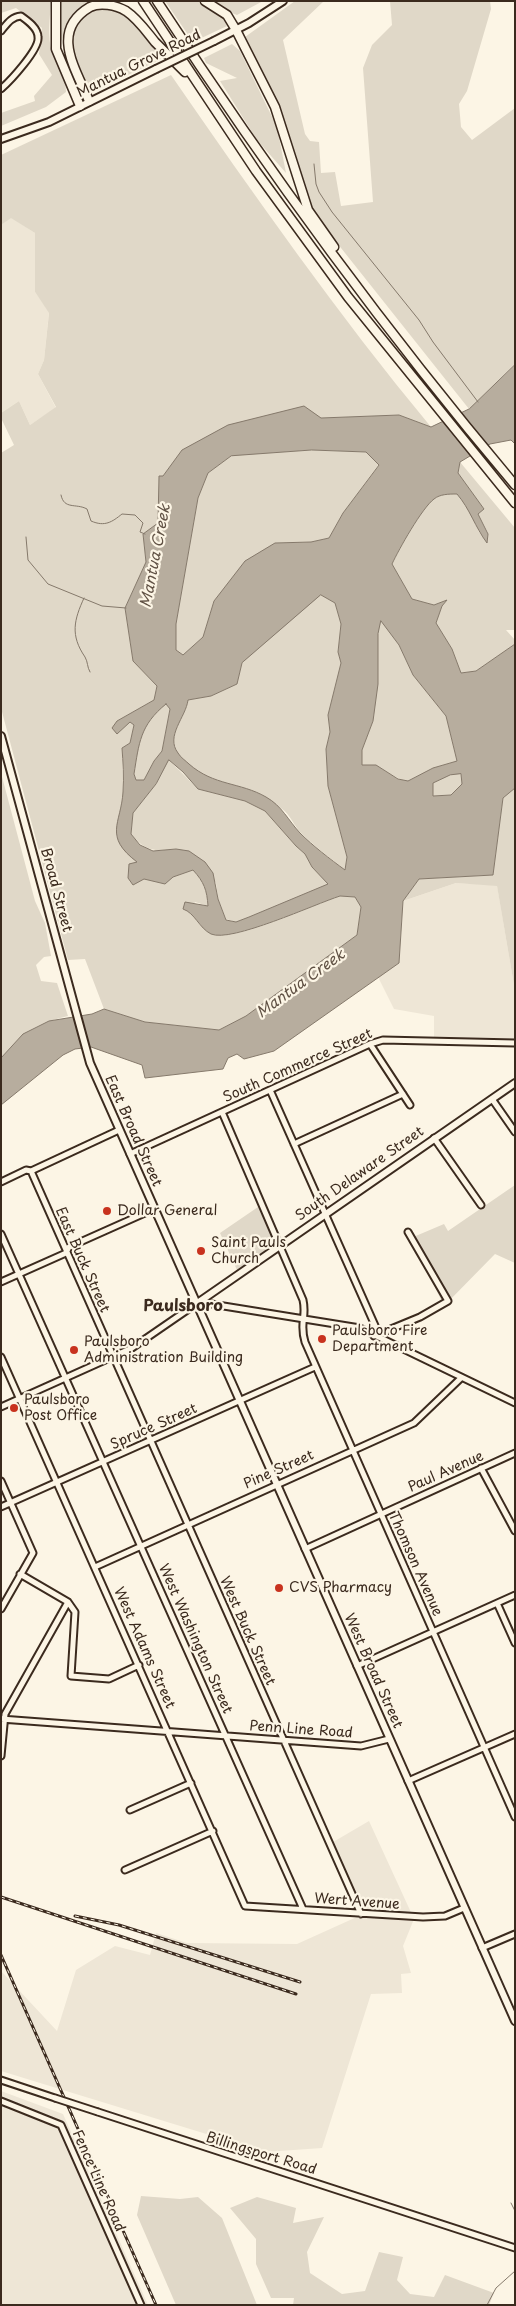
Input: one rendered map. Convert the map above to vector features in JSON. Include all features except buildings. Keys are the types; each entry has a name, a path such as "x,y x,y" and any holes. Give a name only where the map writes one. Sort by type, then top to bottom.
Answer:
{"highway":[{"path":"56,1 56,49 80,106"},
{"path":"143,1 256,171 348,297 430,401 515,503"},
{"path":"157,1 214,88 308,223 448,404 515,485"},
{"path":"204,1 226,15 236,30 275,107 308,210 320,229 395,329 408,353"},
{"path":"89,101 69,52 67,41 70,24 82,12 95,5 109,5 125,10 138,21 200,88"}],"main road":[{"name":"Mantua Grove Road","path":"1,139 49,122 156,70 236,30 283,1"},
{"name":"Broad Street","path":"1,736 86,1050"},
{"name":"East Broad Street","path":"86,1050 119,1130 196,1304"},
{"name":"South Delaware Street","path":"196,1304 515,1083"},
{"name":"West Broad Street","path":"196,1304 514,2019"}],"street":[{"path":"1,31 8,21 21,16 35,28 39,41 36,48 11,80 1,89"},
{"name":"South Commerce Street","path":"130,1154 370,1044 397,1038 515,1043"},
{"path":"370,1044 410,1105"},
{"path":"270,1090 377,1330 374,1336"},
{"path":"294,1144 403,1094"},
{"path":"492,1099 515,1132"},
{"name":"Thomson Avenue","path":"222,1112 281,1244 303,1300 305,1313 301,1331 315,1367 515,1816"},
{"path":"1,1182 26,1170 31,1171 119,1130"},
{"path":"434,1138 481,1205"},
{"name":"East Buck Street","path":"31,1171 112,1357"},
{"path":"1,1282 66,1253 69,1247 154,1209"},
{"path":"374,1336 420,1316 448,1301 408,1232"},
{"name":"West Washington Street","path":"1,1234 303,1909"},
{"path":"1,1407 142,1342 196,1304 205,1303 360,1328 515,1403"},
{"name":"West Adams Street","path":"1,1357 247,1906"},
{"name":"West Buck Street","path":"112,1357 361,1914"},
{"name":"Spruce Street","path":"1,1507 315,1367"},
{"name":"Pine Street","path":"95,1566 414,1423 461,1378"},
{"name":"Paul Avenue","path":"305,1550 380,1513 515,1453"},
{"path":"481,1468 512,1521 515,1531"},
{"path":"1,1481 33,1553 1,1609"},
{"path":"20,1574 68,1602 75,1612 71,1676 109,1679 139,1666"},
{"path":"357,1666 515,1595"},
{"path":"1,1756 5,1714 67,1607 68,1602"},
{"path":"498,1603 515,1643"},
{"name":"Penn Line Road","path":"3,1720 365,1746 389,1739"},
{"path":"408,1781 515,1734"},
{"path":"130,1810 191,1783"},
{"path":"125,1870 213,1831"},
{"name":"Wert Avenue","path":"247,1906 439,1917 464,1908"},
{"path":"482,1948 515,1934"},
{"name":"Billingsport Road","path":"1,2080 515,2248"},
{"name":"Fence Line Road","path":"1,2101 61,2125 141,2305"}],"shaded area":[{"path":"1,1 51,1 50,46 63,76 66,92 46,107 1,126 1,113 35,101 34,96 52,75 39,54 42,28 16,8 1,13"},
{"path":"60,1 98,1 82,8 70,20 60,44 58,23"},
{"path":"165,1 197,1 224,18 227,26 193,42"},
{"path":"212,1 263,1 237,15 224,10"},
{"path":"295,1 324,1 283,40 305,134 310,141 319,142 321,173 335,172 341,206 373,202 363,68 372,45 392,25 390,1 490,1 491,9 467,91 459,104 461,127 472,140 515,108 515,365 469,409 314,214 291,140 245,37"},
{"path":"101,7 112,10 129,19 143,33 161,59 97,90 87,86 76,62 71,39 72,29 77,20"},
{"path":"232,44 240,51 277,127 286,173 257,140 220,81 237,78 206,63 204,58"},
{"path":"171,75 265,210 330,298 431,427 399,415 321,418 183,450 163,476 159,476 158,523 143,534 146,562 125,608 133,661 157,686 154,700 117,721 117,734 130,721 134,725 130,743 122,748 123,793 116,836 138,862 143,879 173,877 193,870 204,886 208,906 195,902 190,911 202,927 211,934 221,936 254,928 340,896 355,897 361,907 357,935 246,1016 219,1030 145,1022 104,1009 85,959 68,960 1,708 1,453 14,445 1,418 1,413 19,401 30,425 56,407 38,374 44,360 49,313 35,292 35,233 11,218 1,225 1,155"},
{"path":"11,217 35,233 35,292 49,312 44,360 38,374 56,408 30,425 19,401 1,413 1,225"},
{"path":"312,450 366,452 379,464 343,513 329,538 311,542 275,543 214,601 203,637 183,655 176,651 176,624 198,498 208,473 231,456"},
{"path":"460,462 515,528 515,630 506,630 515,640 515,644 476,671 461,673 452,649 436,623 442,606 447,600 434,605 412,599 392,564 405,539 428,504 436,497 442,495 457,493 469,507 479,532 487,542 488,533 478,514 484,509 458,473"},
{"path":"321,595 335,603 341,624 338,652 341,663 328,715 330,732 326,749 328,786 347,857 345,870 301,833 282,809 270,802 212,779 186,764 177,753 173,740 188,700 211,696 237,684 242,663"},
{"path":"381,620 399,645 413,675 446,716 457,761 433,768 408,782 381,768 362,765 362,750 373,721 378,634"},
{"path":"165,703 170,709 162,751 154,761 144,780 136,780 134,773 135,756 143,730 152,715"},
{"path":"169,760 198,789 245,801 265,811 305,854 312,867 329,884 236,922 226,919 218,899 216,883 176,849 150,849 141,844 131,834 133,813 156,784"},
{"path":"1,773 35,901 45,923 51,956 44,957 36,965 41,981 57,983 68,1016 38,1026 17,1042 1,1058"},
{"path":"461,774 462,784 451,795 432,796 433,782 450,775"},
{"path":"515,788 515,991 497,886 456,883 403,901 419,879 493,875 503,798"},
{"path":"456,883 497,885 515,991 515,1044 434,1041 434,1016 394,1009 378,977 399,963 403,901"},
{"path":"515,1185 515,1263 495,1254 444,1306 411,1238 444,1224 448,1231"},
{"path":"258,1207 275,1244 237,1270 220,1233"},
{"path":"369,1821 414,1919 403,1946 411,1973 401,1974 402,1993 371,1994 322,2148 265,2152 1,2071 1,1971 57,2031 76,1970 115,1946 150,1955 156,1933 187,1943 297,1944 359,1916 328,1845"},
{"path":"1,2091 63,2114 148,2305 1,2305"},
{"path":"141,2196 180,2199 198,2197 222,2218 257,2305 176,2305 137,2215"},
{"path":"257,2197 296,2208 293,2223 324,2217 307,2252 310,2273 342,2294 365,2291 379,2252 403,2257 397,2280 410,2294 434,2297 445,2275 494,2293 489,2305 293,2305 294,2298 271,2298 256,2264 256,2239 230,2208"}],"water":[{"name":"Mantua Creek","path":"515,365 515,444 511,440 490,444 460,462 458,473 484,509 478,514 488,534 487,543 457,494 442,495 436,497 423,511 392,564 412,599 434,605 447,600 442,606 436,623 452,649 461,673 476,671 515,644 515,788 503,798 493,875 419,879 403,901 399,963 274,1051 244,1059 237,1054 228,1058 223,1069 145,1078 142,1065 91,1047 75,1049 63,1055 1,1105 1,1058 23,1034 49,1021 92,1014 104,1009 145,1022 219,1030 246,1016 357,935 361,907 355,897 340,896 254,928 221,935 211,934 191,914 183,909 185,902 208,906 204,886 193,870 173,877 165,884 144,879 133,885 128,878 129,864 137,862 120,845 116,829 123,792 122,748 130,743 134,725 130,722 117,734 112,728 117,721 154,700 157,686 133,661 125,608 146,562 143,534 158,523 159,476 163,476 182,450 228,425 304,406 321,418 399,415 431,427 469,409","holes":["312,450 366,452 379,465 343,513 329,538 311,542 275,543 245,561 214,601 203,637 183,655 176,650 176,624 198,498 208,473 231,456","321,595 335,603 341,624 338,652 341,663 328,715 330,732 326,749 328,786 347,857 345,870 305,838 272,801 256,792 217,780 198,771 178,753 175,747 175,733 188,700 211,696 237,684 242,663","381,621 399,645 413,675 446,716 457,761 433,768 408,781 398,779 376,765 362,765 362,750 373,721 378,684 378,634","166,704 170,709 162,751 154,761 144,780 136,780 134,774 139,744 146,727 157,712","169,760 198,789 245,801 265,811 305,854 312,867 328,884 236,922 226,920 218,899 213,873 205,862 189,851 176,849 153,851 140,845 131,834 133,813 156,784","461,774 462,784 451,795 433,796 433,783 450,775"]}],"waterway":[{"path":"314,164 316,184 332,212 419,320 478,402"},
{"name":"Mantua Creek","path":"61,495 65,503 87,509 91,521 96,523 108,523 122,514 135,515 143,523 140,532 145,534"},
{"path":"26,537 28,560 48,584 102,606 126,608"},
{"path":"84,598 78,613 75,634 90,672"},
{"path":"511,2203 515,2211"},
{"path":"487,2305 496,2288 515,2271"}],"railway":[{"path":"1,1897 296,1994"},
{"path":"75,1916 119,1925 300,1982"},
{"path":"1,1955 156,2305"}],"place":[{"name":"Dollar General","path":"107,1211"},
{"name":"Saint Pauls Church","path":"201,1251"},
{"name":"Paulsboro Fire Department","path":"322,1339"},
{"name":"Paulsboro Administration Building","path":"74,1350"},
{"name":"Paulsboro Post Office","path":"14,1408"},
{"name":"CVS Pharmacy","path":"279,1588"}],"district":[{"name":"Paulsboro","path":"183,1307"}]}
